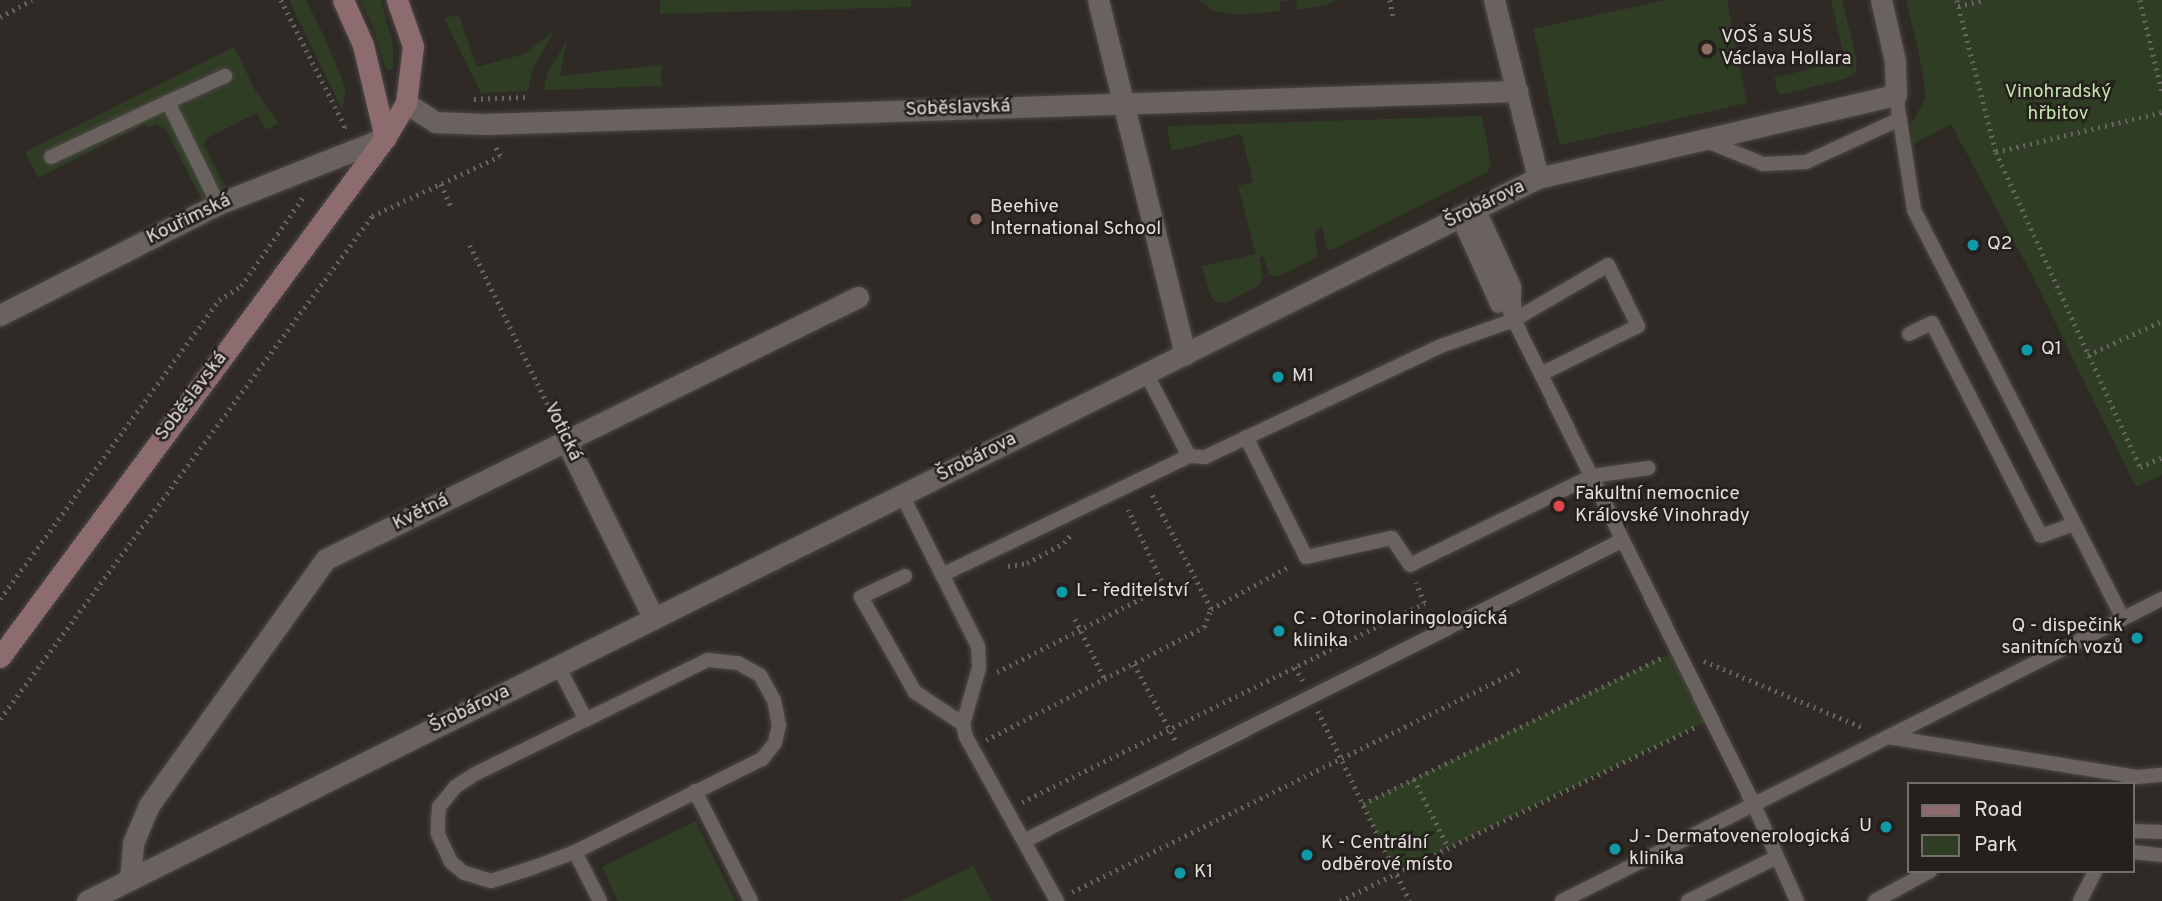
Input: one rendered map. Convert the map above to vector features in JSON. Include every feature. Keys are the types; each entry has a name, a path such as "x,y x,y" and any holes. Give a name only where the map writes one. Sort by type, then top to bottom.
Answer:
{"main road":[{"path":"343,0 363,45 385,138"},
{"path":"385,138 406,103 413,46 397,0"},
{"name":"Soběslavská","path":"0,657 385,138"}],"street":[{"path":"1098,0 1185,354"},
{"path":"1494,0 1538,178"},
{"path":"1881,0 1895,61 1896,94"},
{"name":"Soběslavská","path":"406,103 435,122 485,124 1517,91"},
{"name":"Šrobárova","path":"87,901 1538,178 1896,94"},
{"name":"Kouřimská","path":"0,315 218,204 331,157 385,138"},
{"name":"Květná","path":"130,880 132,843 149,805 326,559 858,298"},
{"name":"Votická","path":"567,443 654,619"}],"lane":[{"path":"51,157 225,76"},
{"path":"1896,94 1914,210 2123,619"},
{"path":"168,102 218,204"},
{"path":"1703,140 1763,164 1806,162 1900,119"},
{"path":"1468,213 1510,322 1541,374 1592,476 1754,805 1797,901"},
{"path":"1468,213 1514,286 1510,322"},
{"path":"942,575 1189,456 1205,457 1441,346 1510,322 1608,265 1638,326 1541,374"},
{"path":"1909,334 1932,323 2040,536 2074,524"},
{"path":"1146,373 1189,456"},
{"path":"1246,438 1306,556 1392,538 1410,565 1592,476 1648,468"},
{"path":"902,495 978,646 980,657 963,724 971,747 1060,899"},
{"path":"1024,841 1623,541"},
{"path":"905,576 861,597 915,692 963,724"},
{"path":"1562,901 2162,599"},
{"path":"708,660 738,663 760,675 777,712 779,725 775,743 762,758 695,790 575,852 505,877 482,879 464,873 447,855 438,834 439,807 446,796 475,774 708,660"},
{"path":"558,666 586,720"},
{"path":"1888,737 2137,777 2162,775"},
{"path":"695,790 751,901"},
{"path":"2134,831 2162,832"},
{"path":"575,852 600,901"},
{"path":"2134,852 2162,855"},
{"path":"1688,901 1777,857"},
{"path":"1875,901 1926,873"},
{"path":"2080,901 2094,873"}],"path":[{"path":"0,17 32,0"},
{"path":"281,0 345,126 331,157"},
{"path":"1390,0 1393,16"},
{"path":"1985,0 1957,3 1996,152 2140,467 2162,457"},
{"path":"2140,0 2162,90"},
{"path":"1996,152 2162,112"},
{"path":"0,719 372,216 500,156 485,124"},
{"path":"440,184 452,209"},
{"path":"0,598 219,300 241,286 308,190"},
{"name":"Votická","path":"470,245 567,443"},
{"path":"2088,355 2162,321"},
{"path":"1144,478 1211,609"},
{"path":"994,673 1164,587 1128,510"},
{"path":"971,747 1204,627 1211,609 1306,556"},
{"path":"1006,810 1424,603 1410,565"},
{"path":"0,591 9,586"},
{"path":"1075,619 1105,678"},
{"path":"1363,804 1677,650 1888,737"},
{"path":"1134,664 1169,729"},
{"path":"1060,899 1519,670"},
{"path":"1311,697 1410,901"},
{"path":"1340,901 1711,719"},
{"path":"1414,779 1449,848"}],"green space":[{"path":"289,0 306,0 325,38 346,89 342,109"},
{"path":"360,0 381,0 393,44 393,70 386,70 373,26"},
{"path":"660,0 911,0 911,7 660,14"},
{"path":"1199,0 1296,0 1280,1 1280,11 1239,15 1213,11"},
{"path":"1296,0 1337,0 1326,5 1298,10"},
{"path":"1666,0 1727,0 1747,103 1560,145 1533,29"},
{"path":"1831,0 1842,0 1857,62 1856,72 1847,78 1779,95 1774,78 1845,60"},
{"name":"Vinohradský hřbitov","path":"1906,0 2162,0 2162,475 2136,487 2032,275 1951,124 1913,144 1911,125 1925,99 1923,72"},
{"path":"459,15 477,67 524,54 555,30 534,66 528,91 481,93 444,18"},
{"path":"567,41 560,76 661,65 662,86 544,90 547,73"},
{"path":"234,47 255,90 279,123 266,130 257,113 206,139 205,146 226,187 201,199 166,130 156,124 147,128 145,124 38,178 25,152"},
{"path":"1482,116 1491,165 1487,172 1331,250 1327,249 1322,226 1315,231 1317,257 1277,277 1269,273 1263,256 1259,258 1263,274 1260,285 1225,303 1216,302 1211,297 1202,266 1256,254 1238,186 1253,182 1241,134 1172,151 1167,129 1170,126"},
{"path":"1677,650 1711,719 1396,873 1362,803"},
{"path":"696,821 735,901 618,901 602,867"},
{"path":"973,866 992,901 901,901"}],"place":[{"name":"VOŠ a SUŠ Václava Hollara","path":"1707,49"},
{"name":"Beehive International School","path":"976,219"},
{"name":"Q2","path":"1973,245"},
{"name":"Q1","path":"2027,350"},
{"name":"M1","path":"1278,377"},
{"name":"Fakultní nemocnice Královské Vinohrady","path":"1559,506"},
{"name":"L - ředitelství","path":"1062,592"},
{"name":"C - Otorinolaringologická klinika","path":"1279,631"},
{"name":"Q - dispečink sanitních vozů","path":"2137,638"},
{"name":"U","path":"1886,827"},
{"name":"J - Dermatovenerologická klinika","path":"1615,849"},
{"name":"K - Centrální odběrové místo","path":"1307,855"},
{"name":"K1","path":"1180,873"}]}
